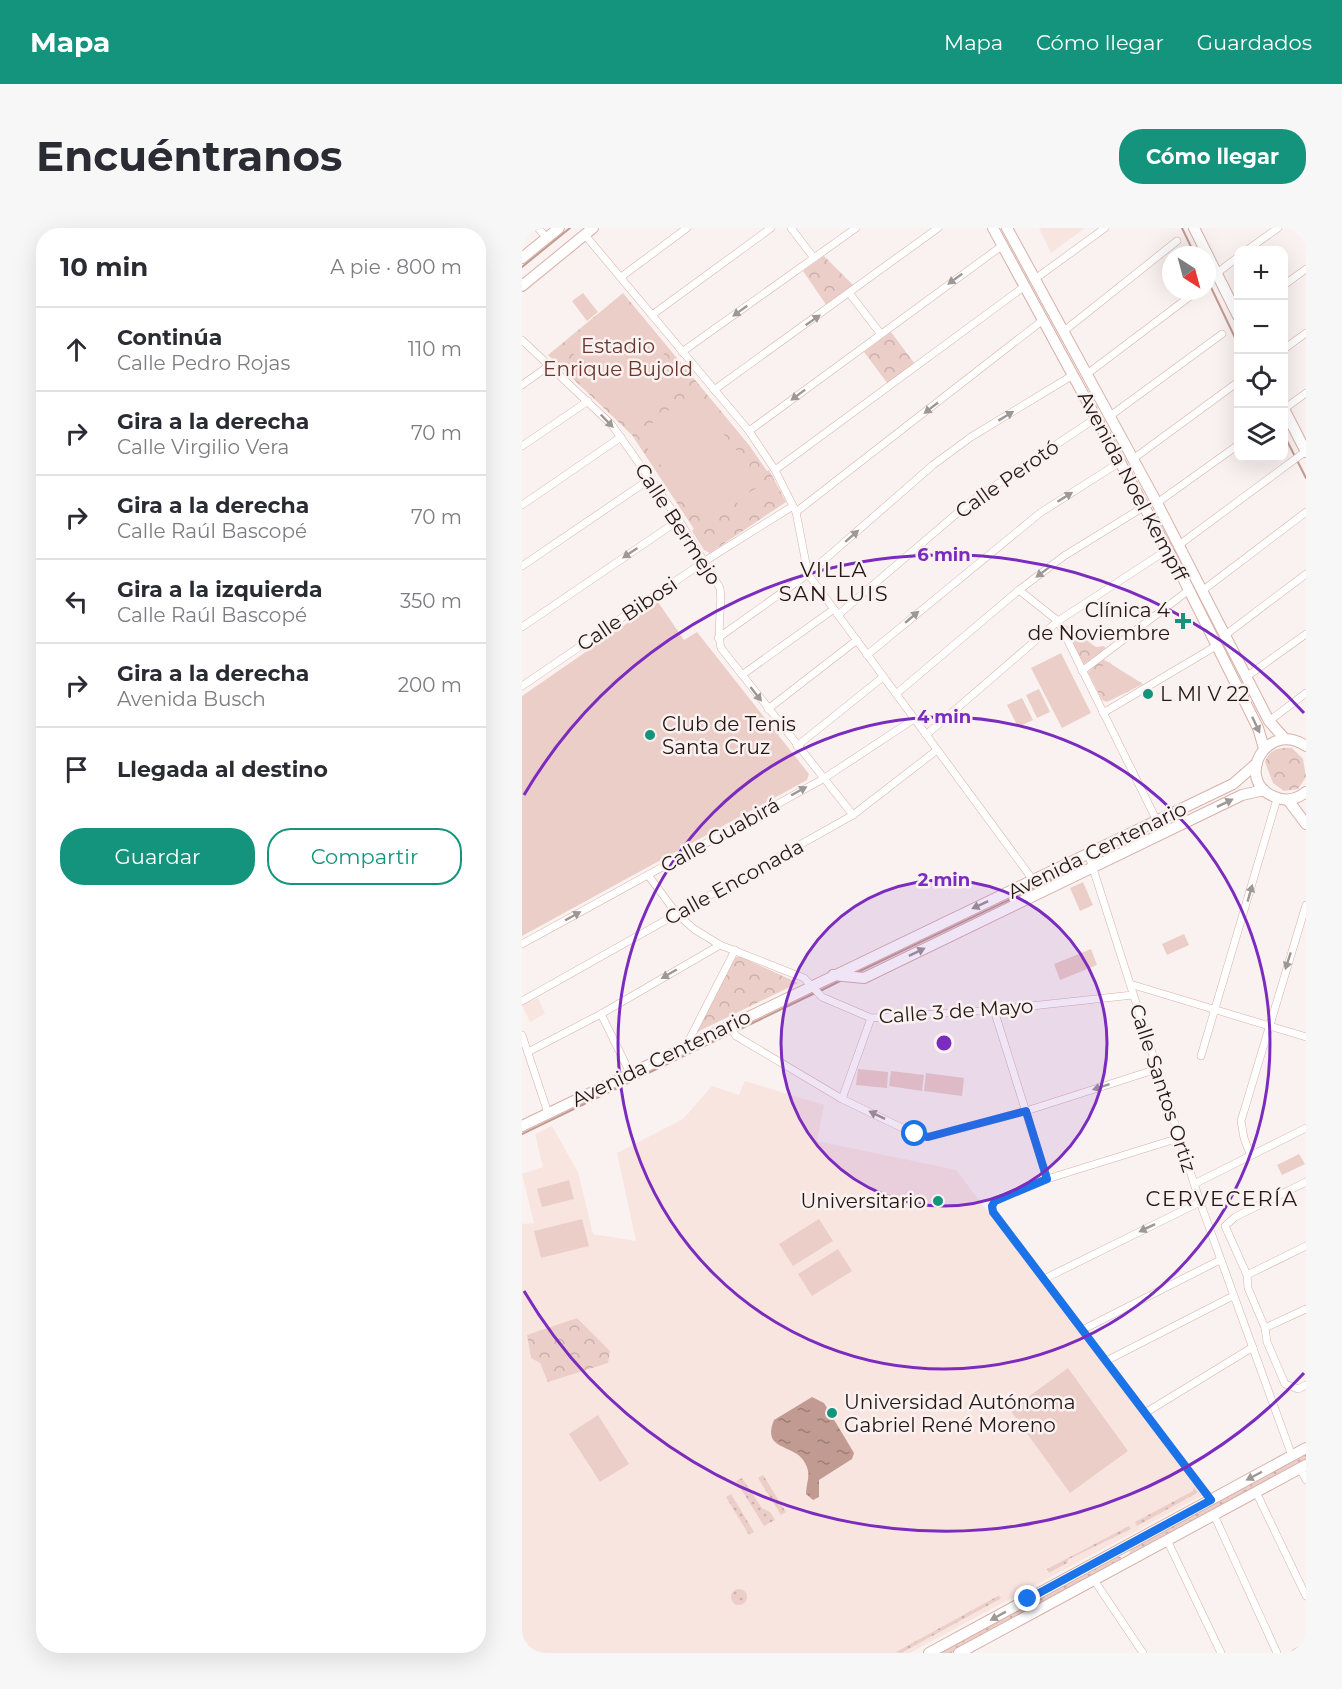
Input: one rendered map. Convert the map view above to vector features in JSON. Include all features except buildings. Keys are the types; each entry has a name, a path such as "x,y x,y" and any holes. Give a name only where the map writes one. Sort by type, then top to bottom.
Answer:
{"main road":[{"path":"522,258 559,228"},
{"name":"Avenida Noel Kempff","path":"993,228 1187,585 1258,728 1264,748"},
{"name":"Avenida Noel Kempff","path":"1007,228 1157,503 1269,721 1285,739"},
{"path":"1195,228 1234,306"},
{"path":"522,286 589,231"},
{"path":"1004,248 1022,271 1035,279 1035,293 1042,319"},
{"path":"1088,376 1098,407 1096,418 1109,426 1123,448 1131,455"},
{"path":"1288,417 1305,453"},
{"path":"1147,511 1172,541 1179,545 1178,555 1185,572 1187,585"},
{"path":"1209,605 1217,632 1216,646 1227,653 1239,672 1246,677"},
{"path":"1304,743 1285,739 1278,740 1264,748 1257,762 1256,772 1263,790 1283,799 1306,824"},
{"name":"Avenida Centenario","path":"522,1126 686,1046 732,1031 814,990 833,975 1233,784 1257,762"},
{"name":"Avenida Centenario","path":"833,975 864,978 1242,795 1263,790"},
{"path":"1283,799 1306,792"},
{"path":"929,1653 1306,1448"},
{"path":"959,1653 1303,1466"},
{"path":"1123,1547 1130,1561"}],"street":[{"path":"538,228 547,238"},
{"path":"621,277 687,228"},
{"path":"652,315 771,228"},
{"path":"791,228 814,258"},
{"path":"682,352 856,228"},
{"path":"714,390 939,228"},
{"path":"1035,279 1105,228"},
{"path":"1253,246 1278,228"},
{"path":"589,231 621,277 749,431 775,470 795,509 808,574 1033,880"},
{"path":"1064,331 1177,241"},
{"path":"749,431 880,333 1004,248"},
{"path":"1217,273 1234,261"},
{"path":"1288,282 1306,269"},
{"path":"775,470 1025,286"},
{"path":"850,294 880,333"},
{"path":"1088,376 1185,300"},
{"name":"Calle Bibosi","path":"522,686 705,561 795,509 1042,319"},
{"path":"1288,347 1306,333"},
{"path":"1110,416 1221,334"},
{"name":"Calle Bermejo","path":"522,340 588,401 621,437 679,520 720,588 722,600 718,638"},
{"path":"522,385 550,366"},
{"path":"853,815 721,648 718,638 808,574 933,465 971,437 1073,375"},
{"path":"1131,455 1234,385"},
{"path":"1285,408 1306,393"},
{"path":"522,446 588,401"},
{"name":"Calle Perotó","path":"742,675 836,612 969,503 1096,418"},
{"path":"522,505 621,437"},
{"path":"1157,503 1234,448"},
{"path":"1179,545 1305,453"},
{"path":"867,655 1032,518 1120,462"},
{"path":"522,566 650,479"},
{"path":"896,694 1019,590 1064,556 1147,511"},
{"path":"1202,591 1306,512"},
{"path":"522,627 679,520"},
{"path":"926,735 1059,621 1167,550"},
{"path":"1224,636 1306,574"},
{"path":"1082,671 1187,585"},
{"path":"1019,590 1059,621 1157,821"},
{"path":"1246,677 1306,634"},
{"path":"768,709 856,640"},
{"path":"1103,713 1216,646"},
{"path":"797,746 884,677"},
{"path":"1269,721 1306,693"},
{"name":"Calle Guabirá","path":"522,944 823,779 914,719"},
{"name":"Calle Enconada","path":"522,1001 853,815 937,750"},
{"path":"1201,1056 1283,799"},
{"name":"Calle Santos Ortiz","path":"1089,853 1200,1202 1292,1456"},
{"name":"Calle 3 de Mayo","path":"648,874 677,914 720,945 804,978 814,990 871,1018 994,1011 1134,995"},
{"path":"1250,1154 1241,1121 1268,1025 1306,905"},
{"path":"522,1062 529,1055 720,945"},
{"path":"686,1046 735,950"},
{"path":"1130,984 1306,1037"},
{"path":"994,1011 1047,1179"},
{"path":"601,1014 630,1073"},
{"path":"842,1099 871,1018"},
{"path":"732,1031 842,1099 915,1134 928,1137 1026,1111 1157,1069"},
{"path":"522,1035 548,1113"},
{"path":"1194,1184 1306,1128"},
{"path":"1179,1138 1047,1179 995,1201 992,1206 993,1212 1211,1500"},
{"path":"1306,1182 1228,1221 1226,1232 1247,1275 1248,1288 1285,1384 1298,1389 1306,1384"},
{"path":"1044,1279 1200,1202"},
{"path":"1247,1275 1306,1246"},
{"path":"1082,1329 1220,1260"},
{"path":"1106,1361 1233,1296"},
{"path":"1265,1328 1306,1309"},
{"path":"1145,1413 1253,1347"},
{"path":"1303,1466 1306,1480"},
{"path":"1256,1492 1306,1596"},
{"path":"1214,1515 1277,1653"},
{"path":"1167,1540 1221,1653"},
{"path":"1094,1580 1143,1653"},
{"path":"1295,1653 1306,1647"}],"shaded area":[{"path":"1039,228 1085,228 1051,253"},
{"path":"538,998 545,1014 530,1022 522,1005"},
{"name":"Universidad Autónoma Gabriel René Moreno","path":"745,1081 824,1105 817,1141 956,1170 1203,1495 910,1653 522,1653 522,1224 534,1223 522,1174 543,1167 535,1134 552,1126 578,1172 593,1234 636,1241 617,1153 683,1119 712,1086 739,1095"}],"green space":[{"path":"824,256 854,286 827,306 803,271"},
{"path":"583,293 598,312 587,321 572,301"},
{"path":"623,293 749,445 767,471 769,470 786,502 710,553 704,550 692,531 694,529 632,435 548,355"},
{"name":"Estadio Enrique Bujold","path":"621,302 689,384 634,429 567,346"},
{"path":"891,332 915,364 888,384 864,352"},
{"path":"691,393 756,475 702,517 637,435"},
{"path":"761,485 771,499 745,516 736,501"},
{"name":"Club de Tenis Santa Cruz","path":"658,602 684,640 697,632 809,774 807,780 522,936 522,696"},
{"path":"1064,624 1096,647 1104,646 1106,649 1084,664 1071,646"},
{"path":"1061,653 1091,713 1062,728 1031,668"},
{"path":"1103,659 1143,684 1107,702 1102,700 1088,672"},
{"path":"1110,662 1124,689 1109,697 1095,670"},
{"path":"1039,689 1050,712 1037,718 1026,695"},
{"path":"1022,698 1033,720 1018,727 1007,705"},
{"path":"1292,748 1303,759 1306,777 1298,789 1284,791 1273,783 1265,762 1269,754 1276,750"},
{"path":"1083,882 1093,905 1080,911 1070,888"},
{"path":"1184,934 1189,945 1167,955 1162,944"},
{"path":"1091,949 1097,965 1060,980 1054,964"},
{"path":"736,957 741,957 798,983 695,1033"},
{"path":"858,1069 888,1072 887,1088 856,1085"},
{"path":"891,1071 924,1075 922,1091 889,1086"},
{"path":"926,1073 964,1078 962,1096 924,1091"},
{"path":"1299,1154 1305,1164 1282,1175 1277,1165"},
{"path":"569,1180 574,1199 542,1207 537,1189"},
{"path":"582,1219 589,1246 541,1258 534,1231"},
{"path":"819,1219 833,1241 793,1266 779,1244"},
{"path":"838,1249 852,1271 812,1296 798,1274"},
{"path":"577,1318 610,1351 608,1363 548,1382 540,1363 531,1358 527,1335"},
{"path":"1068,1368 1128,1451 1070,1493 1010,1410"},
{"path":"598,1415 629,1464 600,1482 569,1434"},
{"path":"1306,1453 1306,1460 1129,1554 1131,1549"},
{"path":"763,1475 786,1512 781,1515 758,1478"},
{"path":"742,1478 762,1508 770,1512 775,1520 764,1526 736,1481"},
{"path":"1194,1486 1197,1493 1137,1526 1135,1522 1193,1491"},
{"path":"731,1494 754,1532 749,1535 726,1497"},
{"path":"1129,1526 1131,1529 1069,1559 1067,1563 1049,1573 1047,1569"},
{"path":"1116,1557 1121,1557 1121,1560 951,1653 940,1653"},
{"path":"739,1589 747,1597 739,1605 731,1597"},
{"path":"998,1596 1001,1597 1000,1599 901,1653 896,1652"}],"water":[{"path":"812,1397 824,1403 854,1453 852,1459 819,1480 819,1497 813,1500 806,1494 808,1475 805,1463 794,1452 775,1442 771,1430 774,1420"}],"waterway":[{"path":"522,267 570,228"},
{"path":"1182,228 1191,246"},
{"path":"1216,298 1234,336"},
{"path":"1288,443 1306,478"},
{"path":"856,973 1065,873"},
{"path":"820,991 842,980"},
{"path":"736,1031 815,993"},
{"path":"522,1134 731,1033"}],"place":[{"name":"Clínica 4 de Noviembre","path":"1183,621"},
{"name":"L MI V 22","path":"1148,694"},
{"name":"Club de Tenis Santa Cruz","path":"650,735"},
{"name":"Universitario","path":"938,1201"},
{"name":"Universidad Autónoma Gabriel René Moreno","path":"832,1413"}],"district":[{"name":"VILLA SAN LUIS","path":"834,582"},
{"name":"CERVECERÍA","path":"1222,1199"}],"route":[{"path":"915,1134 928,1137 1026,1111 1047,1179 995,1201 992,1206 993,1212 1211,1500 1028,1599"}]}
